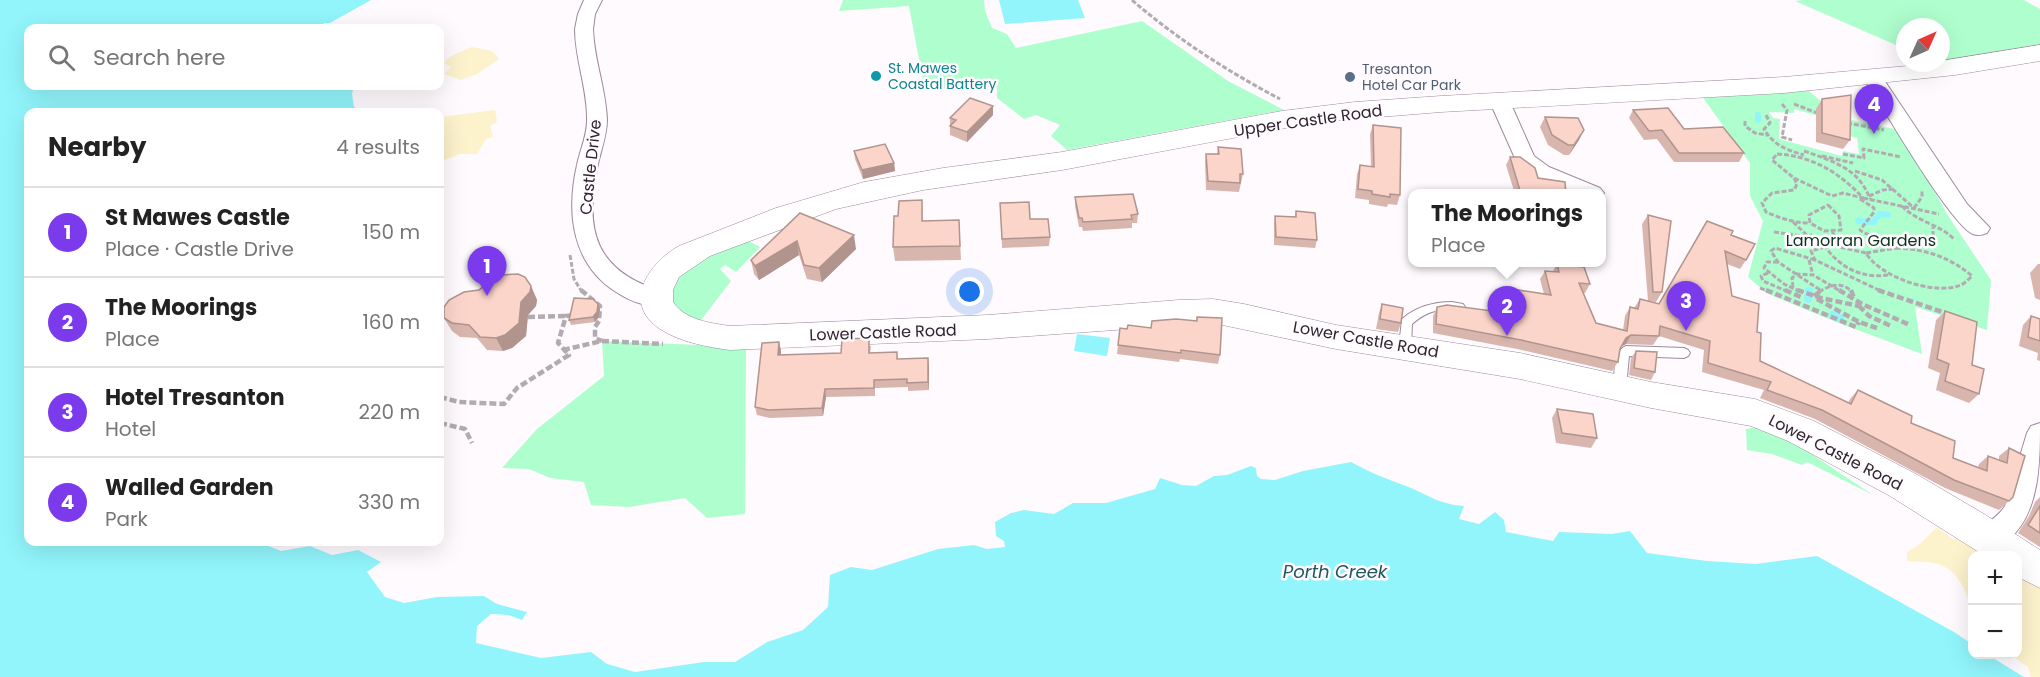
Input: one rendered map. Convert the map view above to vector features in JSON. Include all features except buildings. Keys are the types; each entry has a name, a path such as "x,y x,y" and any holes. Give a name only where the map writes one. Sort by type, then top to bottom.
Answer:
{"main road":[{"name":"Upper Castle Road","path":"656,301 664,273 682,259 754,227 835,200 900,184 1056,162 1312,116 1360,110 1873,78 2040,53"},
{"name":"Lower Castle Road","path":"656,301 666,317 686,327 730,338 988,327 1197,311 1244,315 1336,337 1520,366 1660,397 1755,413 1776,420 1903,485 1990,537 2040,571"}],"street":[{"name":"Castle Drive","path":"593,0 586,11 584,26 585,54 597,121 584,190 584,227 588,248 594,261 615,281 636,294 656,301"},
{"path":"1873,78 1959,209 1979,228"},
{"path":"1500,102 1525,160 1542,172 1583,189"},
{"path":"1990,537 2007,526 2013,519 2036,465 2040,433"}],"lane":[{"path":"1405,347 1406,322 1411,317 1438,305 1467,309"},
{"path":"1620,387 1623,356 1626,351 1684,352"}],"path":[{"path":"1132,0 1188,46 1238,77 1312,116"},
{"path":"1792,140 1782,137 1787,110 1780,101 1797,104 1825,116"},
{"path":"1766,115 1770,123 1764,129 1767,135 1782,148 1882,180 1914,208"},
{"path":"1745,121 1745,126 1750,131 1757,135 1767,135"},
{"path":"1842,122 1894,132"},
{"path":"1804,146 1804,155"},
{"path":"1843,154 1864,158 1863,149 1908,158 1904,151"},
{"path":"1853,163 1804,155 1777,154 1772,160 1794,178 1832,196 1843,193 1941,215"},
{"path":"1804,155 1850,182 1863,198"},
{"path":"1852,170 1864,183 1869,198"},
{"path":"1794,178 1797,184 1794,190 1777,191 1767,195 1762,202 1766,212 1793,222 1810,222"},
{"path":"1869,198 1883,190 1893,189"},
{"path":"1828,205 1836,210 1842,225 1841,230 1820,231 1810,222 1809,215 1828,205 1832,196"},
{"path":"1857,197 1874,208 1874,212 1860,230 1866,235 1906,240 1933,237 1933,227"},
{"path":"1902,206 1916,219 1948,232 1954,239"},
{"path":"1793,222 1812,240 1826,245 1837,262 1852,270 1878,278 1889,275"},
{"path":"1774,232 1812,235"},
{"path":"1832,232 1837,238 1836,244"},
{"path":"1815,260 1812,251 1826,245 1836,244 1866,253 1894,248 1949,259 1963,267 1972,276 1962,285 1948,288 1927,285 1889,275 1873,266 1866,253"},
{"path":"1821,290 1778,262 1771,252 1775,248 1815,260 1848,278 1952,315"},
{"path":"1809,260 1813,275"},
{"path":"1778,262 1767,262 1764,268 1773,278 1792,287 1802,295"},
{"path":"1844,285 1852,270"},
{"path":"1768,273 1761,276 1763,281 1802,295 1860,305 1911,324"},
{"path":"1797,273 1813,275 1829,287 1852,297 1869,316 1891,326"},
{"path":"1792,287 1792,278 1797,273"},
{"path":"1814,297 1834,283 1844,285 1852,292 1852,297"},
{"path":"1761,288 1856,327 1859,322"},
{"path":"1800,304 1802,295"},
{"path":"1814,297 1859,322 1878,328"},
{"path":"1845,303 1852,297"},
{"path":"528,317 573,315"},
{"path":"444,398 459,402 504,404 518,388 569,355 558,343 563,316"},
{"path":"562,350 602,341 595,338 595,327 599,321 596,320"},
{"path":"444,424 462,426 469,430 472,434 472,443"}],"green space":[{"path":"843,0 984,0 985,11 992,28 1007,34 1016,48 1142,21 1228,81 1284,110 1067,150 1051,136 1060,125 1036,115 1024,119 997,98 997,87 983,82 925,91 909,6 839,11"},
{"path":"2024,0 2040,9 2040,44 1950,59 1950,18 1896,18 1896,45 1795,1"},
{"name":"Lamorran Gardens","path":"1805,88 1842,118 1899,130 1949,217 1991,280 1987,330 1915,307 1922,354 1766,293 1748,277 1763,221 1750,196 1750,163 1701,95","holes":["1794,109 1843,123 1846,135 1857,138 1859,154 1843,151 1842,156 1779,139 1780,119 1773,118 1769,112 1794,113"]},
{"path":"749,241 760,247 736,272 725,265 720,269 731,281 698,324 667,301 670,280 692,261"},
{"path":"602,341 746,347 745,514 707,518 685,498 629,507 591,505 584,482 550,478 529,469 502,468 537,429 604,376"},
{"path":"1757,427 1792,441 1873,495 1807,462 1802,465 1772,454 1747,450 1746,429"}],"sand":[{"path":"472,47 492,51 499,59 477,74 461,80 444,74 451,67 444,63 450,57"},
{"path":"495,110 497,122 490,126 493,137 486,139 477,154 460,154 444,160 444,116"},
{"path":"1962,526 2003,551 1968,551 1968,599 1959,580 1948,569 1928,562 1907,561 1907,552 1920,544 1937,527 1954,540"},
{"path":"2022,564 2040,577 2040,677 2031,677 2028,667 2017,659 2022,659"}],"water":[{"name":"Porth Creek","path":"0,0 371,0 330,23 323,24 24,24 24,90 353,90 356,108 24,108 24,546 268,546 281,551 310,546 332,555 358,550 381,562 367,572 385,597 404,603 437,597 484,596 497,604 527,612 522,620 508,615 491,614 477,626 476,643 541,658 591,652 607,664 635,672 704,662 735,662 767,642 803,630 828,607 830,575 851,567 872,570 938,549 974,545 987,549 1005,547 1004,541 996,536 995,522 1011,513 1024,510 1054,514 1073,503 1106,503 1155,489 1160,478 1182,485 1196,486 1214,476 1227,475 1251,466 1256,468 1257,476 1261,479 1275,480 1303,471 1351,462 1440,501 1464,506 1459,519 1479,524 1495,512 1504,520 1506,532 1553,541 1559,532 1612,534 1630,531 1647,553 1707,561 1756,564 1817,556 1968,641 1968,659 1995,659 2024,677 0,677"},
{"path":"999,0 1078,0 1085,18 1005,24"},
{"path":"1077,334 1110,338 1107,356 1074,351"}],"waterway":[{"path":"1758,115 1758,120"},
{"path":"1858,221 1874,222 1879,214 1888,215"},
{"path":"1808,299 1809,291"},
{"path":"1833,315 1840,318"}],"place":[{"name":"St. Mawes Coastal Battery","path":"876,76"},
{"name":"Tresanton Hotel Car Park","path":"1350,77"},
{"name":"Walled Garden","path":"1874,134"},
{"name":"St Mawes Castle","path":"487,296"},
{"name":"Hotel Tresanton","path":"1686,331"},
{"name":"The Moorings","path":"1507,336"}]}
